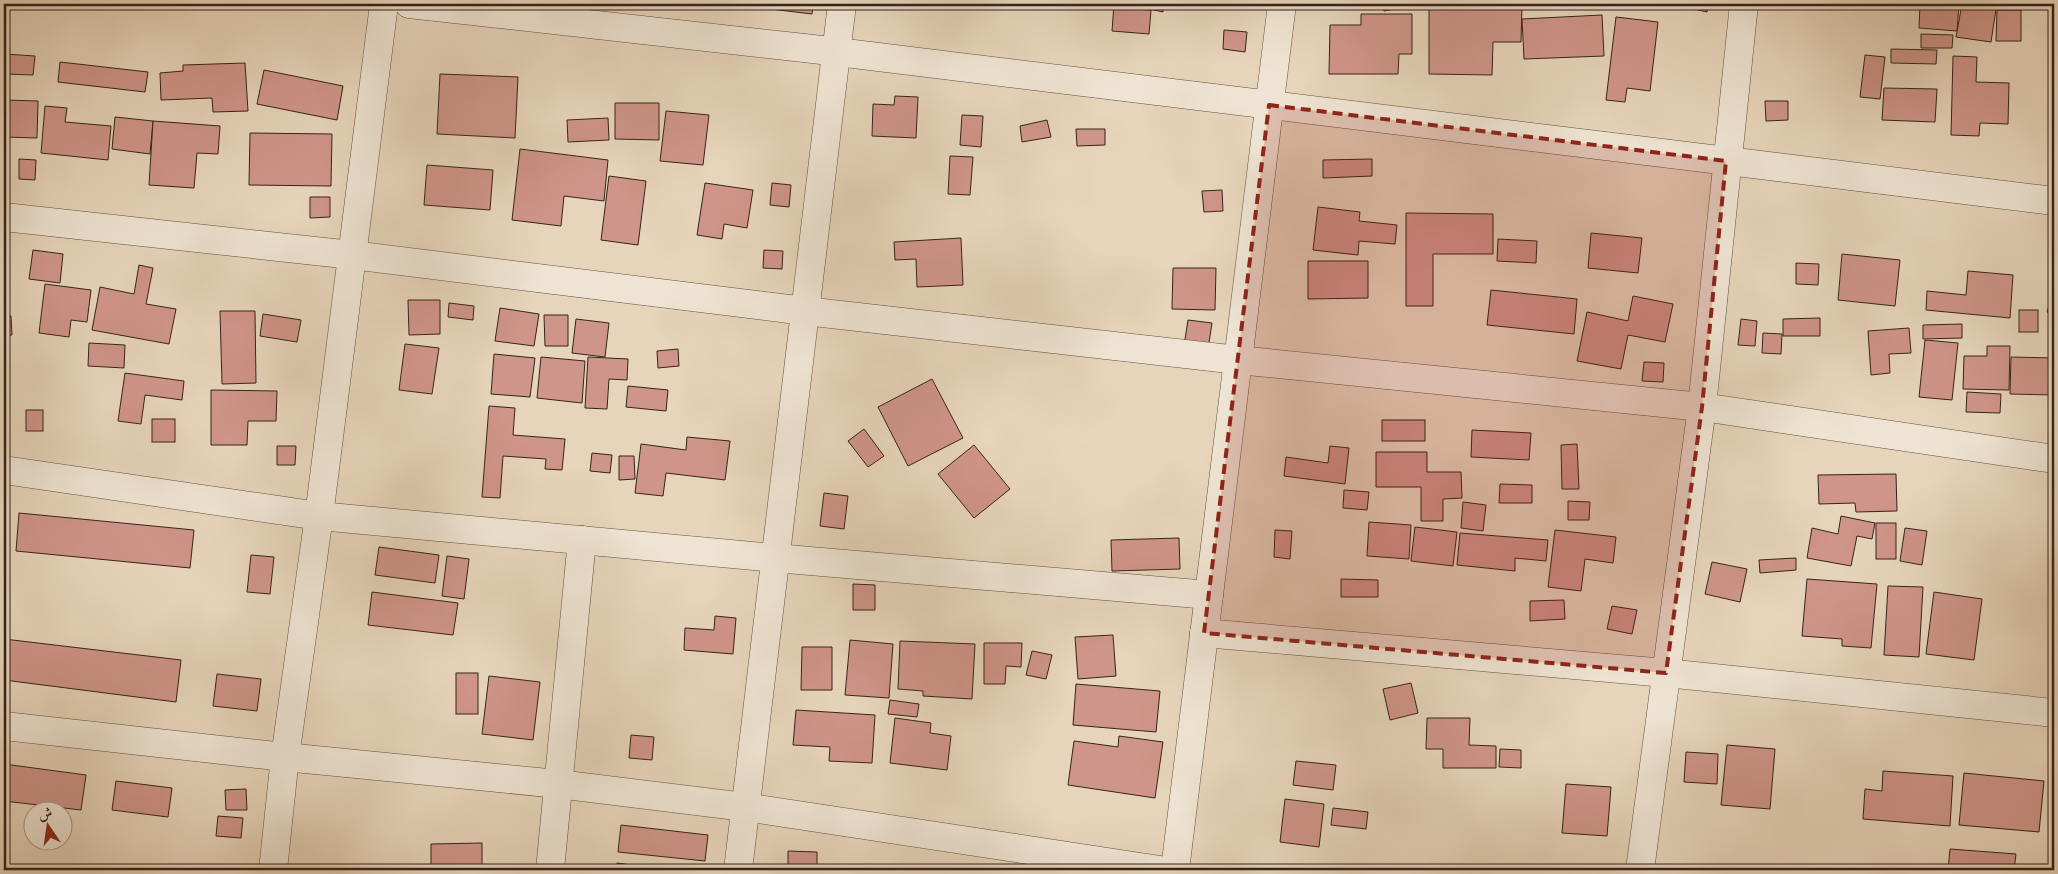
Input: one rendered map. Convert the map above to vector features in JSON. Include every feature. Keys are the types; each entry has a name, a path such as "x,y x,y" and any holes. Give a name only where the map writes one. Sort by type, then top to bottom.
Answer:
{"street":[{"path":"273,870 285,757 319,516 384,4"},
{"path":"409,4 837,52 2054,201"},
{"path":"738,870 842,4"},
{"path":"1175,870 1282,4"},
{"path":"1640,870 1702,407 1726,161 1744,4"},
{"path":"4,217 352,254 805,311 1238,360 1702,407 2054,459"},
{"path":"4,470 319,516 775,558 1209,595"},
{"path":"550,870 582,540"},
{"path":"1204,632 1666,673 2054,714"},
{"path":"4,726 285,757 558,784 745,807 1160,870"}],"highlighted area":[{"path":"1269,105 1726,161 1702,407 1666,673 1204,633"}],"building":[{"path":"755,4 813,4 812,14 754,7"},
{"path":"1069,4 1114,4 1114,7"},
{"path":"1114,4 1135,4 1134,9 1151,10 1149,34 1112,31"},
{"path":"1136,4 1164,4 1163,12 1136,6"},
{"path":"1383,4 1405,4 1406,7 1384,11"},
{"path":"1429,4 1522,4 1521,42 1493,42 1492,75 1429,74"},
{"path":"1672,4 1709,4 1707,12"},
{"path":"1920,4 1959,4 1957,31 1919,28"},
{"path":"1962,4 1996,9 1991,42 1956,37"},
{"path":"1997,10 2021,10 2021,41 1996,41"},
{"path":"1361,14 1412,14 1412,54 1399,54 1398,74 1329,74 1330,25 1361,25"},
{"path":"1602,15 1604,56 1524,59 1522,19"},
{"path":"1616,17 1658,22 1650,91 1627,88 1625,102 1606,100"},
{"path":"1224,30 1247,32 1245,52 1223,49"},
{"path":"1921,34 1953,35 1952,48 1921,48"},
{"path":"1891,49 1937,50 1936,64 1891,63"},
{"path":"4,54 35,56 33,75 4,74"},
{"path":"1865,55 1885,57 1880,99 1860,97"},
{"path":"1953,56 1977,57 1976,82 2009,83 2008,124 1980,123 1979,136 1951,135"},
{"path":"60,62 148,72 145,92 58,82"},
{"path":"245,63 248,111 213,112 212,98 161,100 160,73 183,71 183,65"},
{"path":"264,70 343,86 337,120 257,104"},
{"path":"440,74 518,77 515,138 437,134"},
{"path":"1884,88 1937,89 1935,122 1882,120"},
{"path":"895,96 918,97 916,138 872,136 873,104 894,105"},
{"path":"4,100 38,101 37,138 4,137"},
{"path":"1765,101 1788,101 1788,120 1766,121"},
{"path":"615,103 659,103 659,140 615,139"},
{"path":"45,106 67,108 65,122 111,126 108,160 41,153"},
{"path":"666,111 709,115 703,165 660,161"},
{"path":"962,115 983,116 981,147 960,145"},
{"path":"115,117 153,121 150,154 112,149"},
{"path":"608,118 609,140 568,142 567,120"},
{"path":"1047,120 1051,137 1022,142 1020,126"},
{"path":"153,121 220,126 218,154 197,153 194,188 149,185"},
{"path":"1076,129 1105,129 1105,145 1077,146"},
{"path":"250,133 332,134 331,186 249,185"},
{"path":"520,149 608,160 604,201 564,196 561,226 512,220"},
{"path":"950,156 973,157 970,195 948,194"},
{"path":"19,159 36,160 35,180 19,179"},
{"path":"1372,159 1372,176 1323,178 1323,160"},
{"path":"427,165 493,170 490,210 424,205"},
{"path":"609,176 646,181 638,245 601,240"},
{"path":"705,183 753,190 747,228 724,224 722,239 697,235"},
{"path":"772,183 791,185 789,207 770,205"},
{"path":"1222,190 1223,211 1204,212 1202,191"},
{"path":"310,197 330,197 330,217 310,218"},
{"path":"1318,207 1360,212 1359,221 1397,225 1395,244 1359,241 1358,255 1313,250"},
{"path":"1406,213 1493,214 1493,254 1433,254 1433,306 1406,306"},
{"path":"1591,233 1642,238 1638,273 1588,268"},
{"path":"961,238 963,285 917,287 916,259 895,260 894,242"},
{"path":"1498,239 1537,241 1536,263 1497,261"},
{"path":"33,250 63,254 60,283 29,279"},
{"path":"764,250 783,251 782,269 763,268"},
{"path":"1842,254 1900,260 1895,306 1838,300"},
{"path":"1308,261 1368,261 1368,298 1308,299"},
{"path":"1796,263 1819,264 1818,285 1796,284"},
{"path":"139,265 153,268 146,304 176,309 169,344 92,330 100,287 134,294"},
{"path":"1173,268 1216,268 1215,310 1172,309"},
{"path":"1968,271 2013,275 2010,318 1926,310 1927,291 1966,295"},
{"path":"45,284 91,290 87,322 71,320 69,337 39,333"},
{"path":"1491,290 1577,299 1574,334 1487,325"},
{"path":"2054,294 2054,314 2047,312"},
{"path":"4,295 7,295 8,313 4,313"},
{"path":"1633,296 1673,304 1665,342 1628,335 1621,369 1577,361 1587,312 1628,321"},
{"path":"408,300 440,300 440,334 409,335"},
{"path":"449,303 474,306 473,320 448,317"},
{"path":"500,308 539,314 534,346 495,341"},
{"path":"2019,310 2038,310 2038,332 2019,332"},
{"path":"220,311 255,311 256,383 222,384"},
{"path":"263,314 301,320 297,342 260,336"},
{"path":"544,315 568,315 568,346 545,346"},
{"path":"11,316 12,335 4,336 4,317"},
{"path":"1820,318 1820,336 1783,336 1783,319"},
{"path":"576,319 609,323 605,357 572,353"},
{"path":"1741,319 1757,321 1755,346 1738,345"},
{"path":"1188,320 1212,323 1206,362 1182,358"},
{"path":"1962,324 1962,338 1923,339 1923,325"},
{"path":"1909,328 1911,353 1889,354 1890,373 1871,375 1868,331"},
{"path":"1763,333 1782,334 1781,354 1762,353"},
{"path":"1925,340 1958,343 1952,400 1919,397"},
{"path":"89,343 125,345 124,368 88,366"},
{"path":"405,344 439,348 432,394 399,390"},
{"path":"1987,346 2010,346 2009,390 1963,389 1964,356 1987,356"},
{"path":"678,349 679,366 658,368 657,351"},
{"path":"494,354 535,358 530,397 491,394"},
{"path":"541,357 585,361 582,403 537,398"},
{"path":"588,357 628,359 627,380 609,379 607,409 585,408"},
{"path":"2011,357 2054,358 2054,395 2010,394"},
{"path":"1644,362 1664,363 1663,382 1642,381"},
{"path":"125,373 184,381 182,400 145,395 141,424 118,421"},
{"path":"932,379 963,438 908,466 878,407"},
{"path":"628,386 668,390 666,411 626,407"},
{"path":"211,390 277,391 276,421 248,421 247,445 211,445"},
{"path":"1967,392 2001,394 2000,413 1966,412"},
{"path":"489,406 515,408 513,435 565,439 562,470 545,469 546,459 503,456 500,498 482,497"},
{"path":"26,410 43,410 43,431 26,431"},
{"path":"152,419 175,419 175,442 152,442"},
{"path":"1382,420 1425,420 1425,441 1382,441"},
{"path":"864,429 884,456 868,467 848,441"},
{"path":"1472,430 1531,433 1529,460 1471,457"},
{"path":"687,437 730,441 725,480 666,473 663,496 635,493 641,444 686,450"},
{"path":"1577,444 1579,489 1562,489 1561,445"},
{"path":"974,445 1010,489 974,518 938,474"},
{"path":"277,446 296,446 295,465 277,465"},
{"path":"1330,446 1349,448 1345,484 1284,476 1286,457 1328,463"},
{"path":"1376,452 1427,452 1427,472 1461,472 1462,498 1443,499 1443,521 1421,521 1421,487 1376,487"},
{"path":"592,453 612,455 610,473 590,471"},
{"path":"619,456 634,456 635,479 619,480"},
{"path":"1896,474 1897,511 1856,512 1855,503 1819,504 1818,475"},
{"path":"1500,484 1532,485 1532,503 1499,503"},
{"path":"1344,490 1369,492 1367,510 1343,508"},
{"path":"824,493 848,496 844,529 820,526"},
{"path":"1568,501 1590,502 1589,520 1568,520"},
{"path":"1463,502 1486,505 1483,531 1461,528"},
{"path":"19,513 194,530 190,568 16,551"},
{"path":"1841,516 1875,523 1872,539 1857,536 1851,566 1807,558 1812,528 1838,534"},
{"path":"1369,522 1411,525 1409,559 1367,556"},
{"path":"1876,523 1896,523 1896,559 1876,559"},
{"path":"1415,527 1457,532 1453,566 1411,561"},
{"path":"1905,528 1927,531 1922,565 1900,561"},
{"path":"1275,530 1292,531 1290,559 1274,557"},
{"path":"1555,530 1616,537 1613,563 1585,559 1581,591 1548,587"},
{"path":"1460,533 1548,540 1546,561 1515,558 1515,571 1457,565"},
{"path":"1179,538 1180,569 1112,571 1111,540"},
{"path":"379,547 439,555 435,583 375,575"},
{"path":"251,555 274,557 270,594 247,592"},
{"path":"447,556 469,559 464,599 442,596"},
{"path":"1796,558 1796,570 1760,573 1759,560"},
{"path":"1712,562 1747,569 1740,602 1705,594"},
{"path":"1341,579 1378,580 1378,597 1341,597"},
{"path":"1807,579 1877,584 1871,648 1842,646 1842,639 1802,636"},
{"path":"853,584 875,585 875,610 853,610"},
{"path":"1888,586 1923,587 1919,657 1884,655"},
{"path":"372,592 458,603 453,635 368,625"},
{"path":"1934,592 1982,599 1974,660 1926,654"},
{"path":"1564,600 1565,619 1530,621 1530,601"},
{"path":"1612,606 1637,610 1632,634 1607,629"},
{"path":"715,616 736,618 733,654 684,650 685,628 714,630"},
{"path":"1113,635 1116,676 1078,679 1075,637"},
{"path":"4,639 181,660 176,702 4,680"},
{"path":"850,640 893,644 889,698 845,695"},
{"path":"900,641 975,644 972,699 923,696 923,691 898,689"},
{"path":"984,643 1022,643 1021,667 1006,666 1005,684 984,684"},
{"path":"802,647 832,647 832,690 801,690"},
{"path":"1032,651 1052,655 1046,679 1026,675"},
{"path":"456,673 478,673 478,714 456,714"},
{"path":"217,674 261,679 257,711 213,706"},
{"path":"489,676 540,682 533,740 482,734"},
{"path":"1411,683 1418,713 1390,720 1383,689"},
{"path":"1076,684 1160,691 1156,732 1073,725"},
{"path":"890,700 919,704 917,717 888,714"},
{"path":"796,710 875,715 872,763 829,761 830,747 793,745"},
{"path":"895,718 931,723 930,733 951,736 947,770 890,763"},
{"path":"1427,718 1470,718 1469,745 1496,746 1496,768 1443,768 1443,749 1426,749"},
{"path":"631,735 654,737 652,760 629,758"},
{"path":"1119,736 1163,742 1155,798 1068,785 1074,741 1118,747"},
{"path":"1727,745 1775,749 1770,809 1721,805"},
{"path":"1500,749 1521,750 1521,768 1499,767"},
{"path":"1686,752 1718,754 1717,784 1684,782"},
{"path":"1296,761 1336,765 1333,790 1293,785"},
{"path":"4,764 86,775 81,810 72,809 72,802 22,803 4,801"},
{"path":"1883,771 1953,776 1950,826 1863,819 1865,789 1882,791"},
{"path":"1964,773 2044,781 2039,832 1959,825"},
{"path":"116,781 172,788 168,817 112,810"},
{"path":"1566,784 1611,787 1607,836 1562,833"},
{"path":"246,789 247,810 226,810 225,790"},
{"path":"1285,799 1324,804 1319,847 1280,842"},
{"path":"1333,808 1368,812 1366,829 1331,825"},
{"path":"218,816 243,818 241,838 216,836"},
{"path":"621,825 708,835 705,861 618,852"},
{"path":"482,843 482,870 431,870 431,844"},
{"path":"1950,849 2016,854 2014,870 1948,870"},
{"path":"788,851 817,852 817,870 788,870"},
{"path":"617,863 669,870 616,870"}]}
